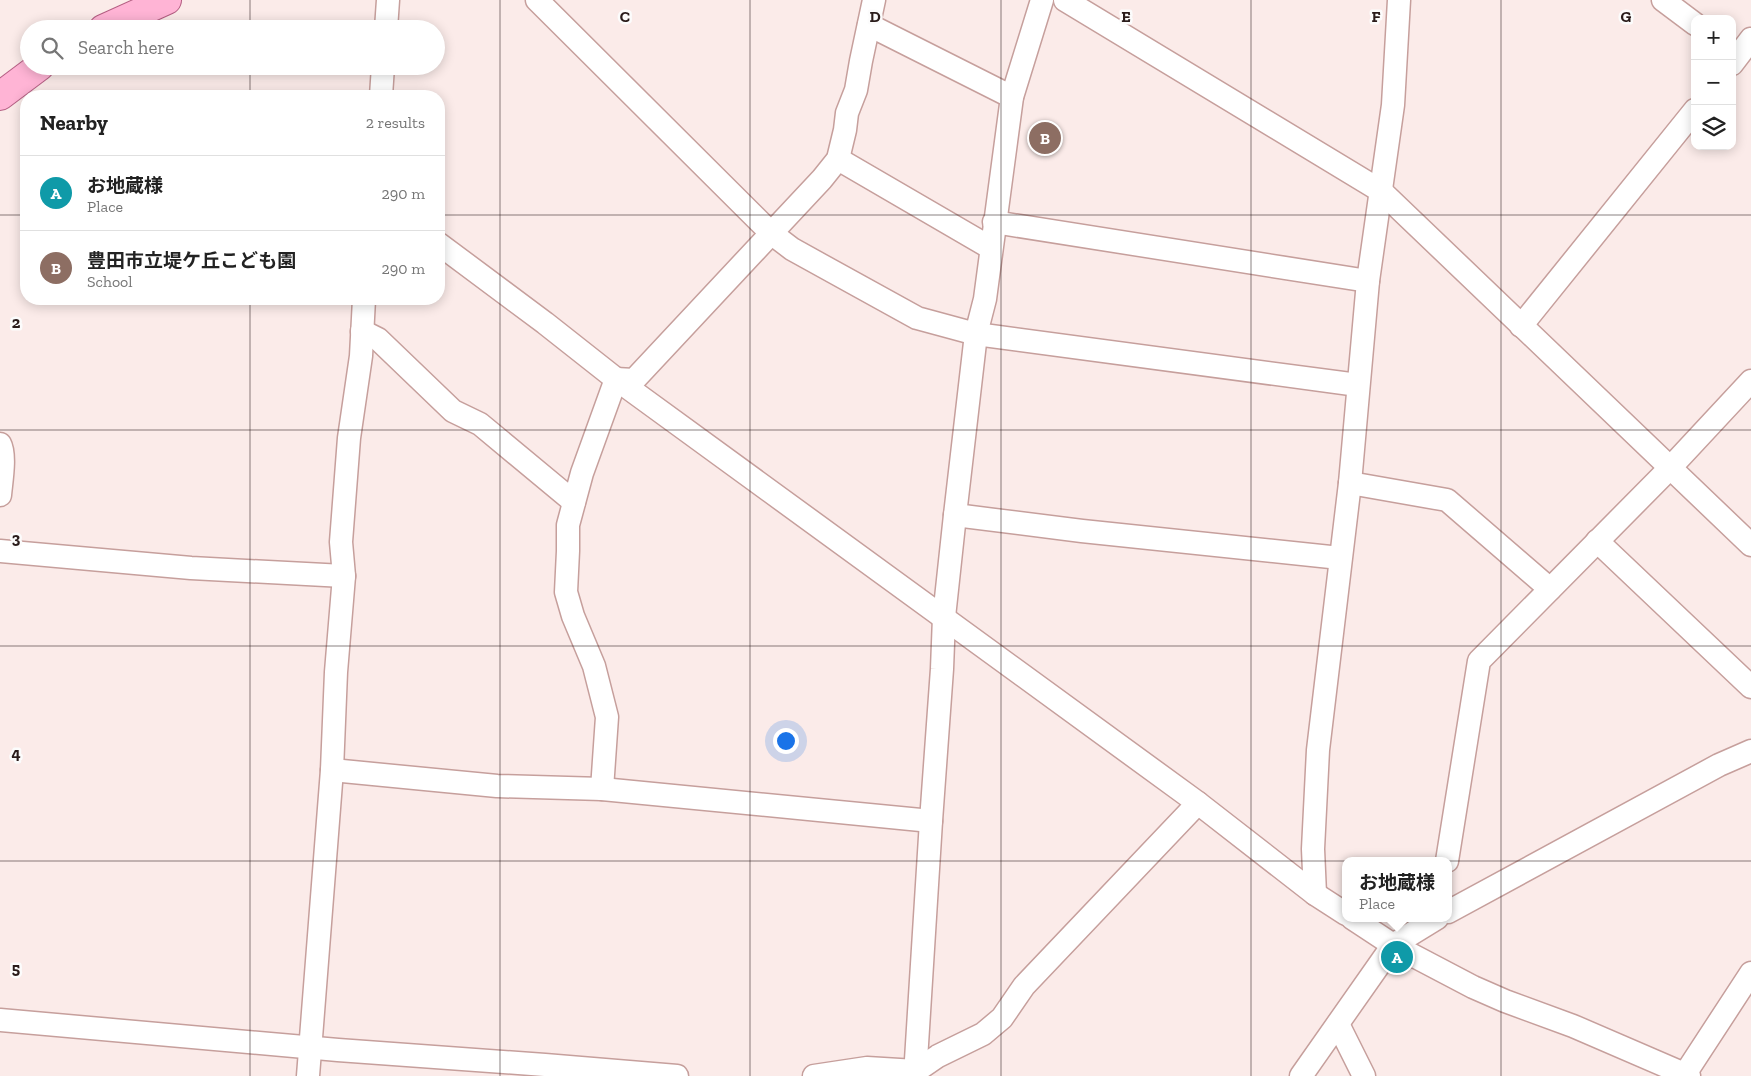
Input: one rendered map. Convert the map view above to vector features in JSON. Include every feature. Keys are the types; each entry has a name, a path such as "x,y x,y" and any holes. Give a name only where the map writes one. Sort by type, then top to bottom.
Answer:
{"main road":[{"path":"123,20 167,0"},
{"path":"0,96 28,75"}],"street":[{"path":"387,20 388,0"},
{"path":"537,0 771,233 792,249 917,318 976,334 1358,385"},
{"path":"616,379 634,380 822,179 838,159 847,113 856,90 874,0"},
{"path":"916,1073 944,617 976,334 985,300 1012,97 1042,0"},
{"path":"1065,0 1089,6 1381,192 1751,545"},
{"path":"1315,894 1313,848 1318,750 1350,482 1368,281 1393,105 1399,0"},
{"path":"1663,0 1691,21"},
{"path":"869,25 1012,97"},
{"path":"381,90 382,75"},
{"path":"1521,326 1691,115"},
{"path":"838,159 991,248"},
{"path":"994,222 1368,281"},
{"path":"445,248 545,322 616,379 1198,803 1315,894 1342,911"},
{"path":"308,1076 332,770 336,672 344,576 340,542 349,438 361,356 364,305"},
{"path":"362,331 378,339 453,410 480,424 574,502"},
{"path":"602,789 607,717 594,666 573,616 566,592 568,525 582,473 616,379"},
{"path":"1448,857 1479,661 1670,468 1751,381"},
{"path":"0,444 3,459 0,495"},
{"path":"1350,482 1447,500 1550,589"},
{"path":"955,515 1082,531 1340,558"},
{"path":"1597,541 1751,687"},
{"path":"0,550 191,568 344,576"},
{"path":"1452,910 1719,765 1751,751"},
{"path":"332,770 497,786 602,789 931,822"},
{"path":"814,1076 867,1068 916,1073 938,1056 983,1034 1002,1018 1024,986 1198,803"},
{"path":"1358,922 1393,945 1504,1001 1566,1023 1687,1075 1751,973"},
{"path":"1301,1076 1393,945 1430,922"},
{"path":"0,1020 311,1048 677,1076"},
{"path":"1338,1024 1364,1076"}],"place":[{"name":"豊田市立堤ケ丘こども園","path":"1045,138"},
{"name":"お地蔵様","path":"1397,957"}]}
